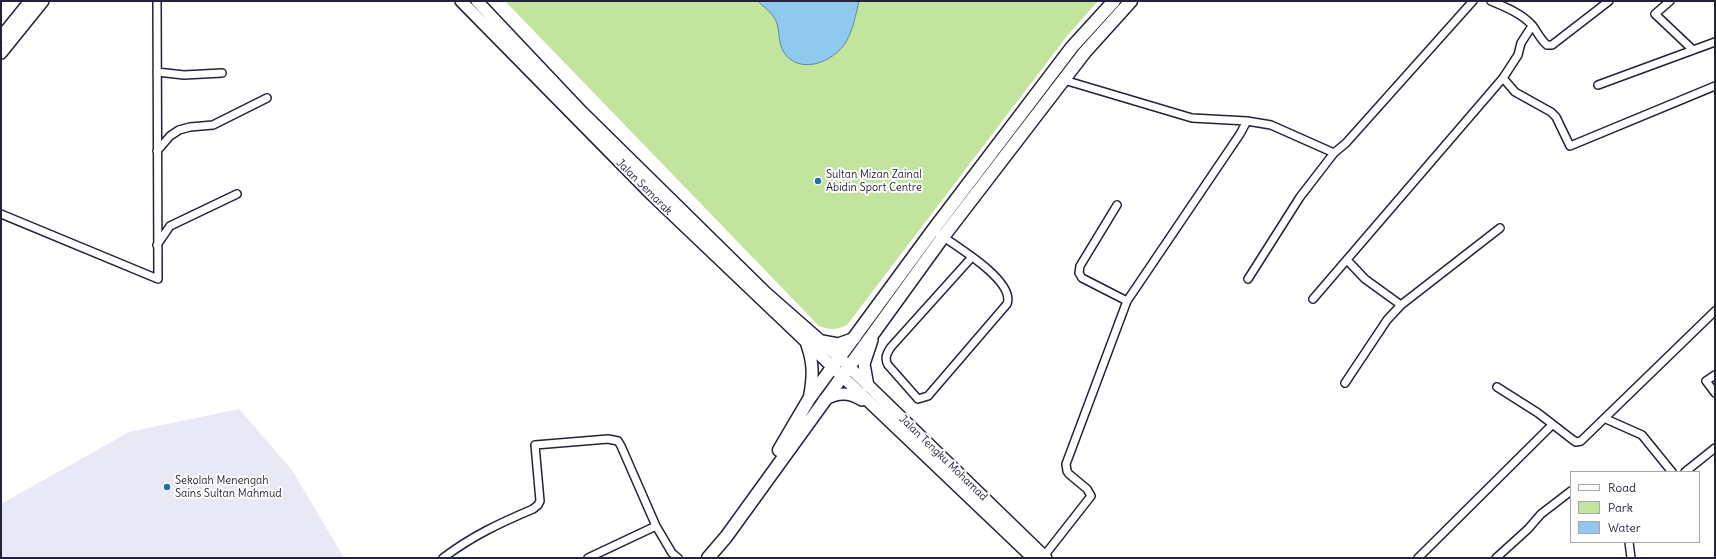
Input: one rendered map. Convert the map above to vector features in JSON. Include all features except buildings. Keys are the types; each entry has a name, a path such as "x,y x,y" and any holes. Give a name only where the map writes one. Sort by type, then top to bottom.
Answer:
{"main road":[{"path":"1,36 30,1"},
{"path":"1,53 43,1"},
{"name":"Jalan Semarak","path":"461,1 652,195 806,343 837,363"},
{"name":"Jalan Semarak","path":"476,1 582,112 766,293 818,339 837,363"},
{"path":"706,558 719,533 770,464 810,399 933,230 1072,47 1114,1"},
{"path":"706,558 726,537 943,237 1085,52 1131,1"},
{"path":"868,386 864,364 867,350 875,332"},
{"path":"818,339 829,343 838,344 855,338"},
{"path":"806,343 811,356 813,368 810,399"},
{"name":"Jalan Tengku Mohamad","path":"837,363 877,408 1041,557"},
{"name":"Jalan Tengku Mohamad","path":"846,372 868,386 1041,557"},
{"path":"824,400 836,395 849,394 877,408"}],"street":[{"path":"1,214 158,279 157,1"},
{"path":"1248,279 1300,197 1334,153 1346,143 1472,1"},
{"path":"1491,1 1516,12 1532,26 1542,41 1547,45 1552,45 1609,1"},
{"path":"1670,1 1655,14 1693,50"},
{"path":"1313,299 1503,78 1518,55 1521,44 1532,26"},
{"path":"1598,86 1715,42"},
{"path":"157,72 181,75 222,73"},
{"path":"1503,78 1515,92 1551,112 1556,117 1570,146 1715,86"},
{"path":"1064,80 1192,118 1247,121 1271,125 1334,153"},
{"path":"157,151 170,136 179,130 190,127 213,125 267,98"},
{"path":"1041,557 1091,496 1087,489 1069,474 1066,464 1127,301 1240,134 1247,121"},
{"path":"157,245 170,226 237,194"},
{"path":"1117,205 1080,266 1078,273 1082,278 1127,301"},
{"path":"1345,383 1387,320 1401,305 1500,228"},
{"path":"933,230 988,268 1006,288 1009,299 1007,304 928,396 918,399 888,365 885,359 886,355 891,347 972,257"},
{"path":"1347,260 1365,279 1401,305"},
{"path":"1497,387 1538,413 1576,442 1581,441 1606,419 1715,311"},
{"path":"1715,375 1706,381 1715,393"},
{"path":"1606,419 1642,435 1671,471"},
{"path":"1418,558 1552,425"},
{"path":"443,558 467,540 533,509 538,505 540,501 535,446 593,439 618,441 656,526 672,553 678,558"},
{"path":"1686,471 1715,448"},
{"path":"1496,558 1528,529 1541,514 1570,492"},
{"path":"588,558 656,526"},
{"path":"1629,543 1631,558"}],"shaded area":[{"name":"Sekolah Menengah Sains Sultan Mahmud","path":"239,409 292,470 344,558 1,558 1,504 129,432"}],"green space":[{"name":"Sultan Mizan Zainal Abidin Sport Centre","path":"505,1 1098,1 1067,36 847,325 833,329 819,326"}],"water":[{"path":"758,1 859,1 851,32 846,42 833,56 815,64 806,65 789,59 783,51 775,20 770,12"}],"place":[{"name":"Sultan Mizan Zainal Abidin Sport Centre","path":"818,181"},
{"name":"Sekolah Menengah Sains Sultan Mahmud","path":"167,487"}]}
